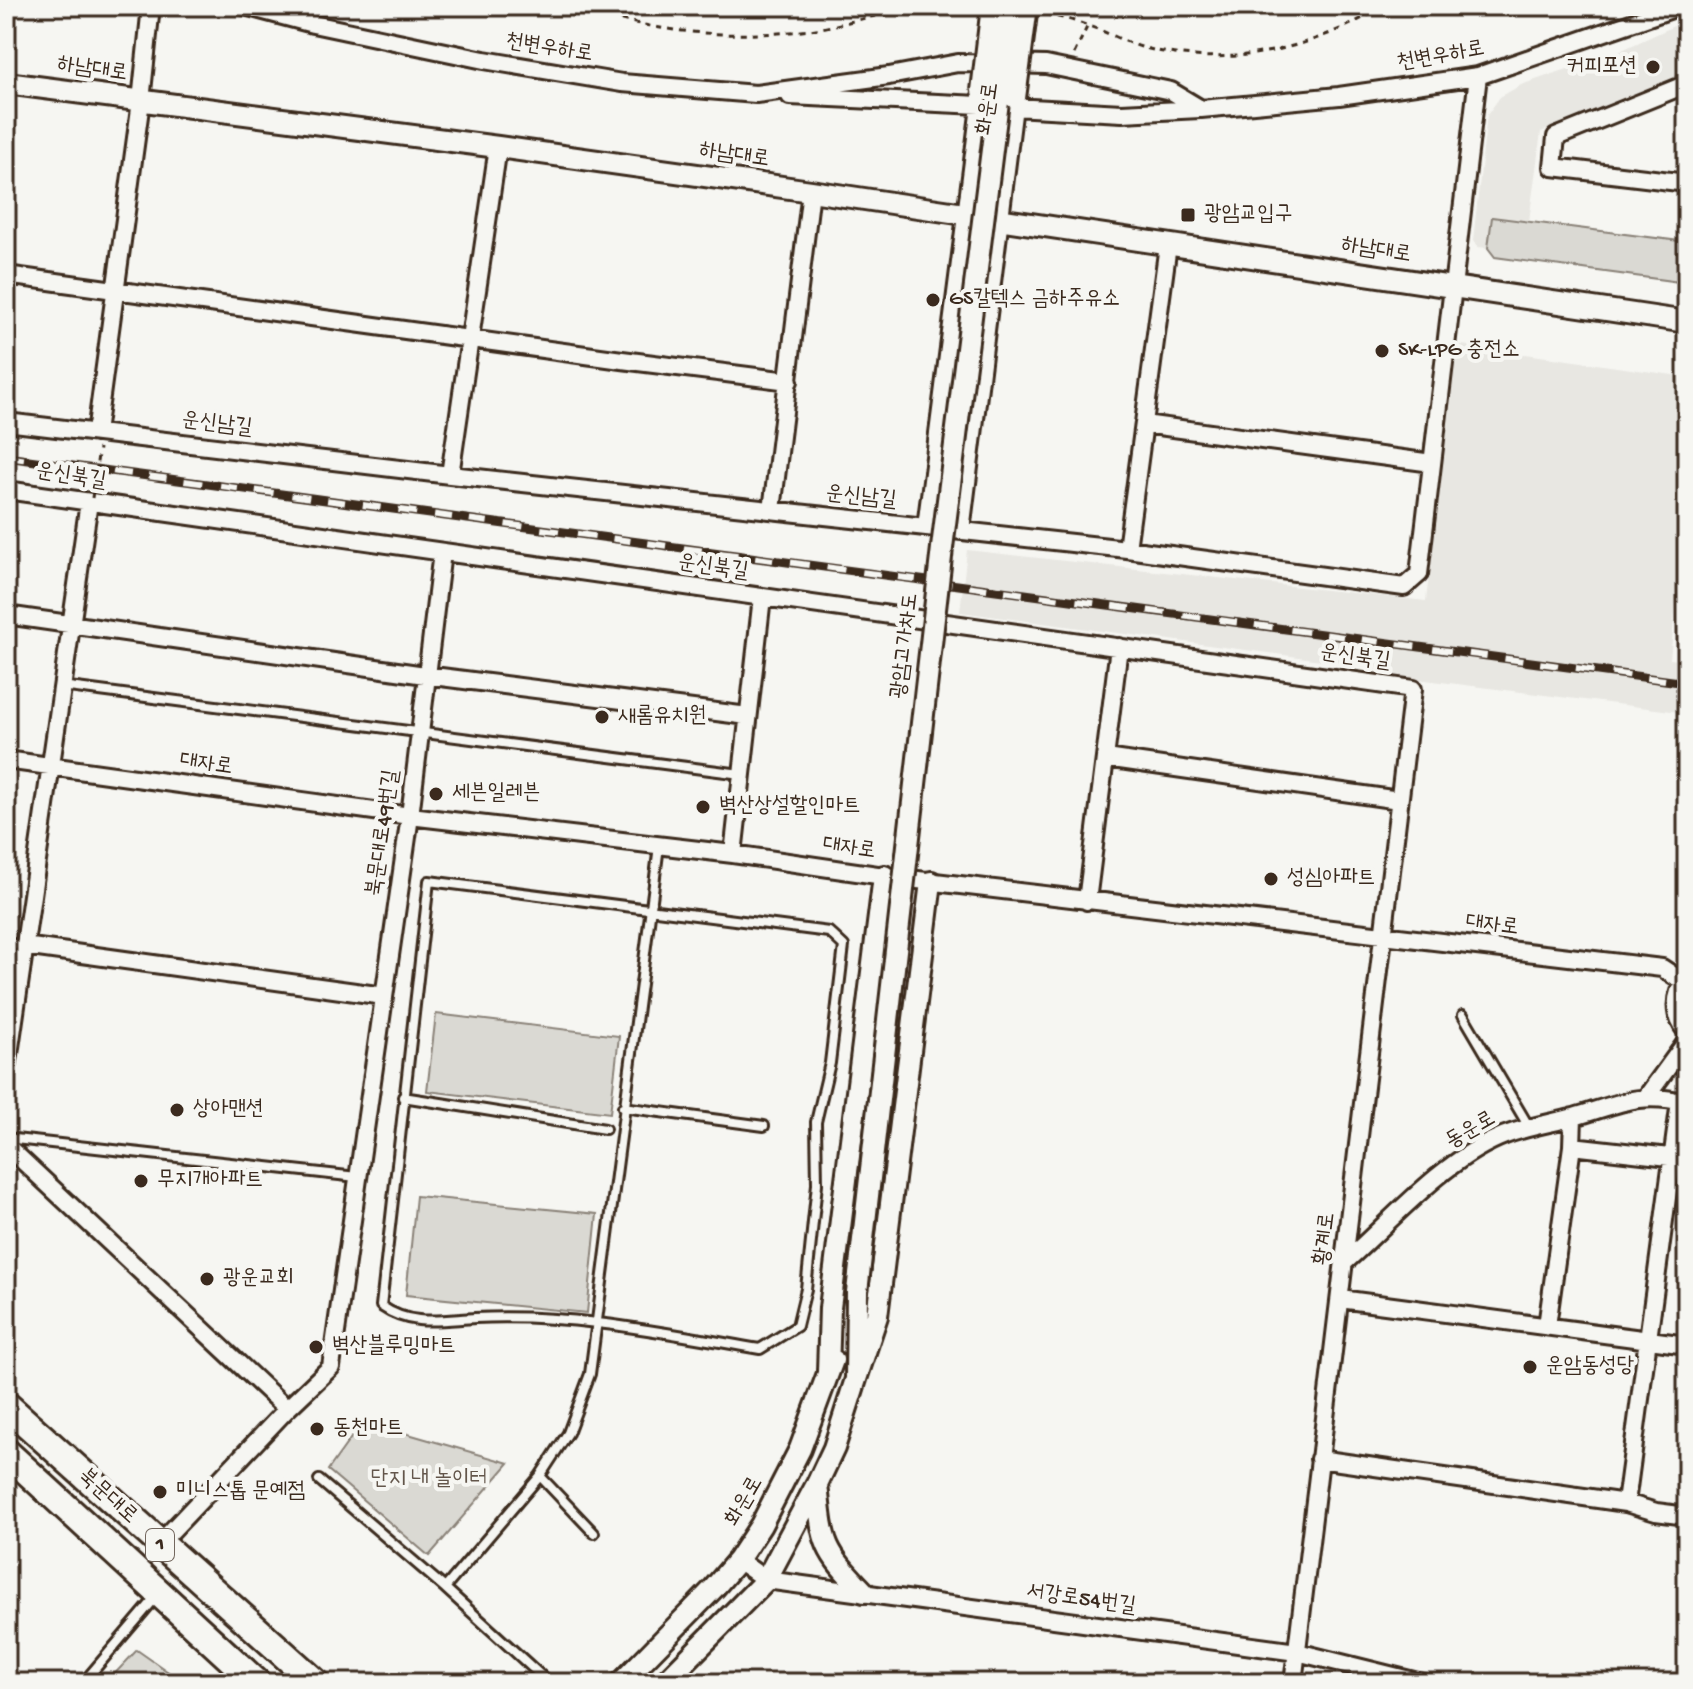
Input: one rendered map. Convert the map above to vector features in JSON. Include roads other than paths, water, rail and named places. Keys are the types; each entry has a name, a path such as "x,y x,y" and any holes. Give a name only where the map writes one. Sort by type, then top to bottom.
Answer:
{"main road":[{"name":"북문대로","path":"6,1405 316,1683"},
{"name":"북문대로","path":"6,1452 160,1592 246,1679"}],"street":[{"path":"97,440 151,6"},
{"name":"천변우하로","path":"245,6 313,24 484,60 622,83 756,94 981,98"},
{"name":"화운로","path":"926,527 992,6"},
{"name":"광암고가차도","path":"856,1300 942,548 1010,6"},
{"name":"천변우하로","path":"1014,102 1122,113 1201,109 1339,96 1478,76 1680,6"},
{"name":"화운로","path":"961,531 1014,102 1032,9"},
{"name":"천변우하로","path":"756,94 958,63 1046,65 1171,91 1201,109"},
{"path":"1454,287 1478,76"},
{"name":"하남대로","path":"6,83 811,191 1687,322"},
{"path":"1687,84 1556,137 1553,167 1687,183"},
{"path":"450,475 498,147"},
{"path":"772,510 811,191"},
{"path":"1127,549 1168,245"},
{"path":"6,275 789,381"},
{"name":"운신남길","path":"6,422 97,440 1127,549 1404,587 1419,574 1454,287"},
{"path":"1144,424 1432,463"},
{"name":"운신북길","path":"6,490 1413,689"},
{"path":"6,1075 60,686 90,500"},
{"name":"북문대로49번길","path":"159,1544 331,1367 410,816 442,552"},
{"path":"733,854 762,597"},
{"path":"6,615 425,675 748,716"},
{"path":"1087,901 1119,647"},
{"name":"황계로","path":"1293,1683 1413,689"},
{"path":"1106,758 1399,800"},
{"name":"대자로","path":"6,760 410,816 733,854 931,882 1662,968 1685,980 1677,996 1676,1010 1687,1032"},
{"path":"828,1372 830,1308 884,876"},
{"path":"664,1683 766,1580 834,1448 877,1316 931,882"},
{"path":"24,946 384,996"},
{"path":"1647,1096 1687,1041"},
{"name":"동운로","path":"1346,1261 1468,1154 1500,1137 1647,1096 1683,1102 1680,1158 1647,1339 1626,1503"},
{"path":"1547,1326 1572,1146 1573,1117"},
{"path":"6,1145 287,1409"},
{"path":"1572,1146 1680,1158"},
{"path":"1340,1299 1687,1345"},
{"path":"856,1300 856,1379"},
{"name":"화운로","path":"621,1683 738,1560 761,1525 800,1449 856,1300"},
{"path":"1319,1459 1626,1503 1656,1512 1687,1516"},
{"path":"817,1484 823,1538 834,1560 864,1592"},
{"name":"서강로54번길","path":"738,1560 766,1580 1297,1652 1422,1683"}],"lane":[{"path":"60,686 741,774"},
{"path":"445,1588 540,1476 568,1433 590,1374 659,846"},
{"path":"429,881 829,932 844,946 830,1063 816,1122 817,1184 806,1289 797,1326 760,1349 599,1321 505,1316 421,1321 396,1316 381,1306 403,1097 429,881"},
{"path":"6,943 24,946"},
{"path":"1463,1015 1529,1127"},
{"path":"403,1097 605,1129"},
{"path":"623,1107 764,1126"},
{"path":"6,1138 357,1177"},
{"path":"540,1476 594,1533"},
{"path":"319,1480 445,1588 549,1683"},
{"path":"83,1683 160,1592"}],"railway":[{"path":"6,457 1687,683"}],"place":[{"name":"커피포션","path":"1653,67"},
{"name":"광암교입구","path":"1188,215"},
{"name":"GS칼텍스 금하주유소","path":"933,300"},
{"name":"SK-LPG 충전소","path":"1382,351"},
{"name":"새롬유치원","path":"602,717"},
{"name":"세븐일레븐","path":"436,794"},
{"name":"벽산상설할인마트","path":"703,807"},
{"name":"성심아파트","path":"1271,879"},
{"name":"상아맨션","path":"177,1110"},
{"name":"무지개아파트","path":"141,1181"},
{"name":"광운교회","path":"207,1279"},
{"name":"벽산블루밍마트","path":"316,1347"},
{"name":"운암동성당","path":"1530,1367"},
{"name":"동천마트","path":"317,1429"},
{"name":"미니스톱 문예점","path":"160,1492"}],"park label":[{"name":"단지 내 놀이터","path":"429,1480"}]}
